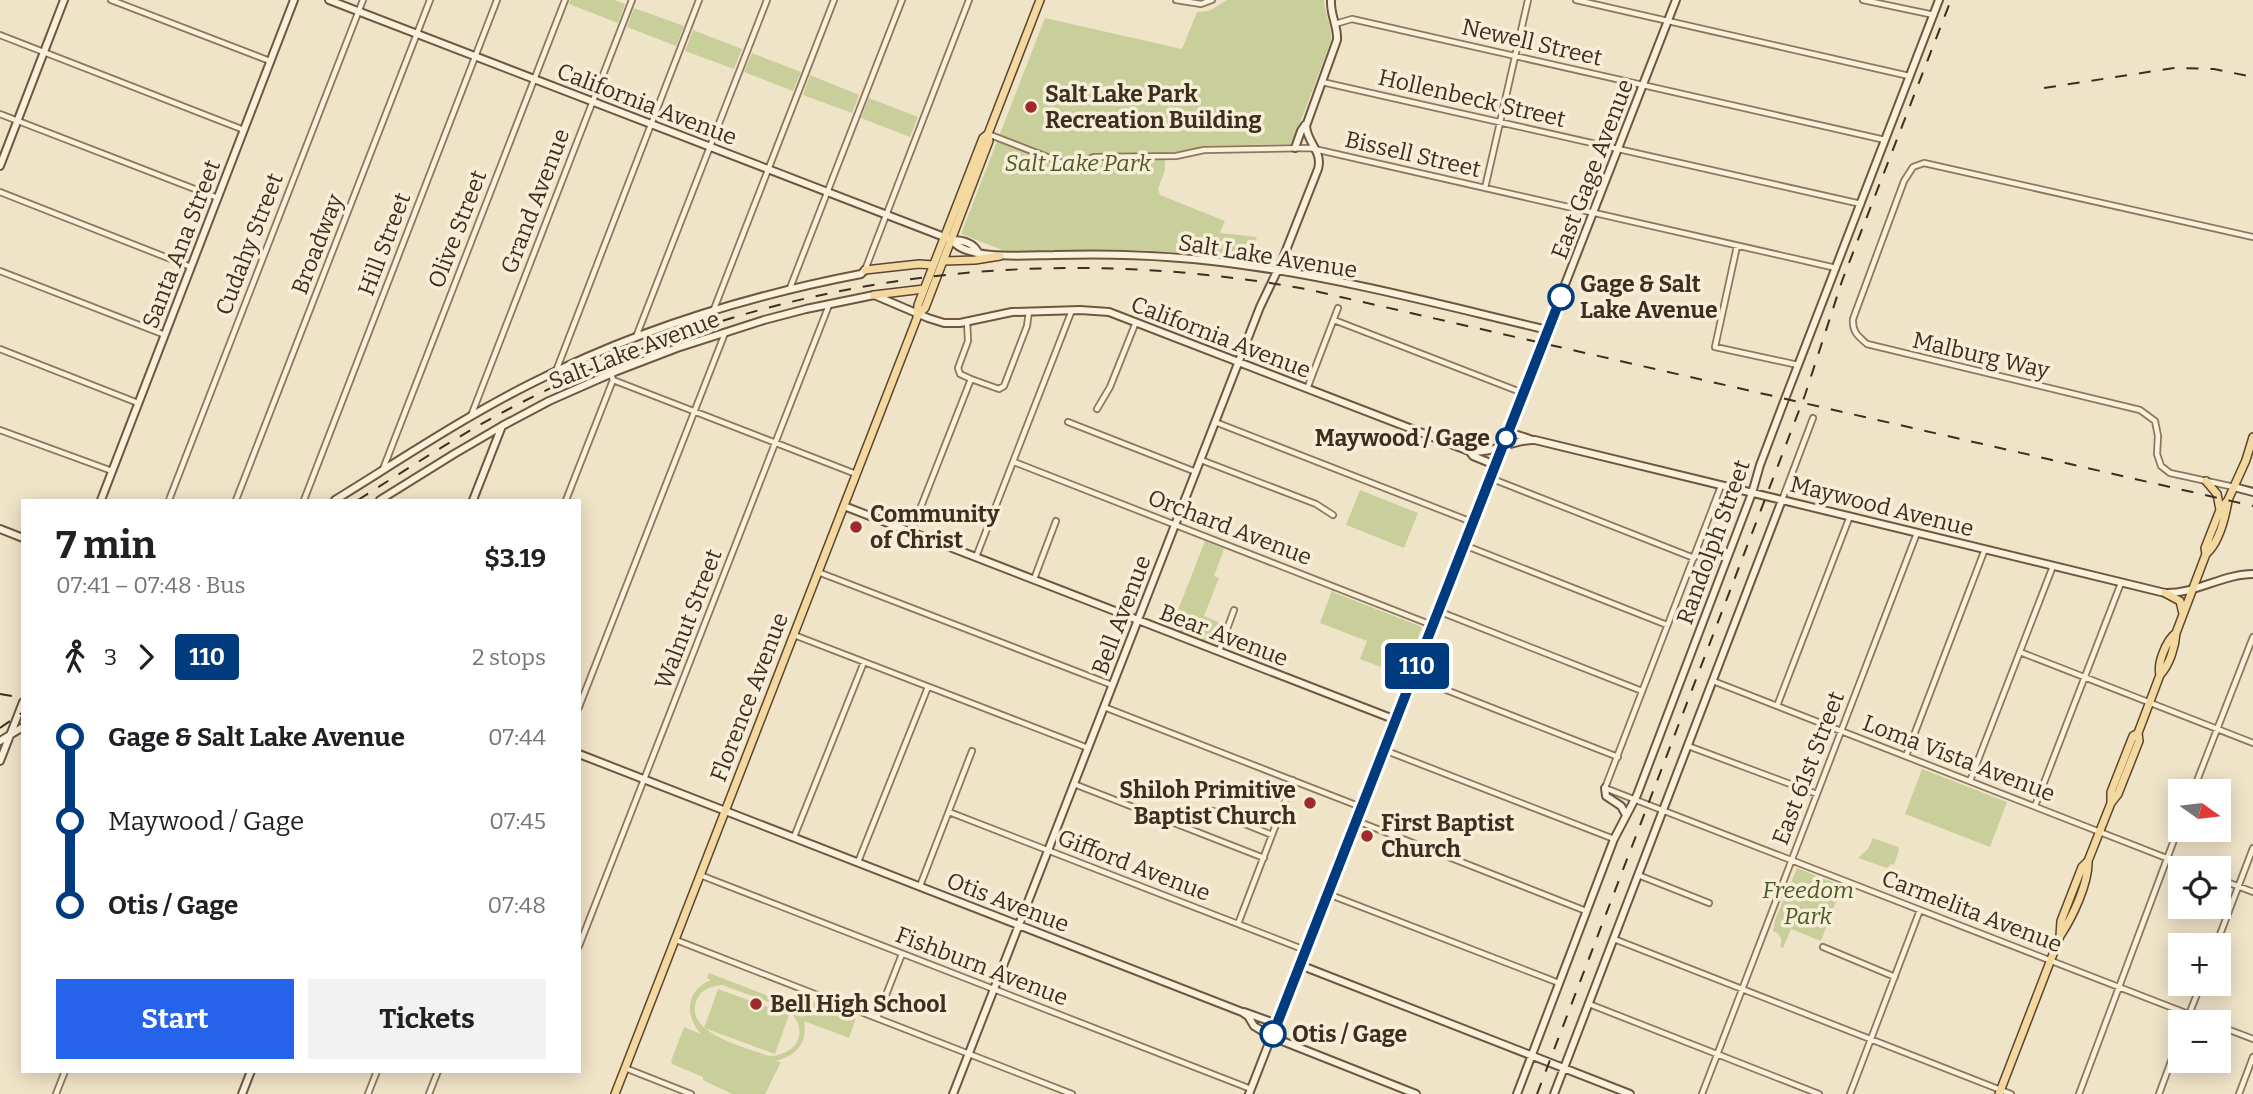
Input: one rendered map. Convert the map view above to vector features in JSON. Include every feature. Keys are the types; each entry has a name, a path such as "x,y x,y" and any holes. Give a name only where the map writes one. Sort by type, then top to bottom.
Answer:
{"main road":[{"path":"918,314 925,309 944,261 948,239 983,138 988,134 1040,0"},
{"path":"918,314 918,305 933,265 948,239"},
{"path":"944,261 975,261 1000,256"},
{"path":"865,270 933,265"},
{"path":"874,295 924,289"},
{"name":"Florence Avenue","path":"615,1094 918,314"},
{"path":"2000,1092 2060,936 2061,921 2082,867 2088,861 2111,803 2118,794 2139,741 2138,733 2160,675 2169,660 2183,614 2206,554 2212,549 2253,437"},
{"path":"2206,481 2217,494 2220,510"},
{"path":"2206,554 2205,548 2220,510 2228,500"},
{"path":"2165,593 2179,601 2183,614"}],"street":[{"path":"0,166 64,0"},
{"path":"111,0 270,61"},
{"name":"Santa Ana Street","path":"100,499 294,0"},
{"name":"California Avenue","path":"329,0 948,239"},
{"name":"Cudahy Street","path":"169,499 363,0"},
{"name":"Broadway","path":"236,499 430,0"},
{"name":"Hill Street","path":"304,499 497,0"},
{"name":"Olive Street","path":"383,470 565,0"},
{"name":"Grand Avenue","path":"471,416 632,0"},
{"path":"556,371 699,0"},
{"path":"636,337 767,0"},
{"path":"715,309 834,0"},
{"path":"790,288 902,0"},
{"path":"865,270 969,0"},
{"path":"1176,0 1201,5 1212,0"},
{"path":"1295,148 1338,40 1331,0"},
{"path":"1485,188 1528,0"},
{"path":"1576,0 1909,76"},
{"name":"East Gage Avenue","path":"1250,1091 1676,0"},
{"path":"1863,0 1934,15"},
{"name":"Randolph Street","path":"1517,1094 1614,839 1635,799 1939,0"},
{"name":"Newell Street","path":"1335,24 1352,19 1885,140"},
{"path":"0,35 244,130"},
{"name":"Hollenbeck Street","path":"1322,82 1861,204"},
{"path":"0,114 218,198"},
{"path":"1306,123 1306,134 1316,150"},
{"name":"Bissell Street","path":"988,134 1081,170 1089,159 1094,157 1176,156 1204,150 1316,150 1836,268"},
{"name":"Bell Avenue","path":"953,1094 1266,292 1318,169 1320,158 1316,150"},
{"name":"Malburg Way","path":"2234,485 2170,473 2161,466 2157,454 2156,422 2140,410 1867,344 1855,334 1853,319 1904,181 1913,167 1926,164 2253,237"},
{"path":"0,192 191,267"},
{"name":"Salt Lake Avenue","path":"948,239 975,246 978,252 1000,256 1133,256 1277,270 1548,330"},
{"path":"1737,246 1715,347 1798,365"},
{"name":"Salt Lake Avenue","path":"337,499 471,416 556,371 636,337 715,309 790,288 861,274 865,270"},
{"path":"0,271 165,335"},
{"path":"874,295 918,314"},
{"name":"Salt Lake Avenue","path":"382,499 502,426 550,401 725,332 829,304 874,295"},
{"name":"Walnut Street","path":"581,941 829,304"},
{"path":"1307,390 1338,308"},
{"path":"976,557 1072,310"},
{"path":"967,321 968,341 958,368 960,374 999,389 1004,386 1027,326 1029,311"},
{"name":"California Avenue","path":"918,314 944,323 1029,311 1103,311 1469,451 1488,452 1502,447"},
{"path":"1334,320 1523,393"},
{"path":"1097,409 1110,387 1136,322"},
{"path":"581,702 725,332"},
{"path":"0,349 138,403"},
{"path":"566,499 612,377 856,474"},
{"path":"911,532 971,379"},
{"path":"1554,1094 1813,418"},
{"path":"1068,422 1196,472"},
{"path":"1215,422 1473,522"},
{"path":"473,499 502,426"},
{"path":"0,430 112,471"},
{"path":"1508,432 1535,440"},
{"name":"Maywood Avenue","path":"1502,447 1535,440 2165,593 2175,593 2231,577 2253,574"},
{"path":"1469,451 1473,456 1495,465"},
{"path":"1200,460 1316,505 1332,515"},
{"name":"Orchard Avenue","path":"1014,462 1433,626"},
{"path":"1490,478 1694,558"},
{"path":"2234,485 2253,492"},
{"path":"1626,815 1621,806 1606,796 1605,788 1721,486"},
{"name":"Bear Avenue","path":"844,506 1396,720"},
{"path":"1777,706 1850,516"},
{"path":"1034,579 1056,521"},
{"path":"0,529 21,537"},
{"name":"East 61st Street","path":"1702,1094 1917,533"},
{"path":"1464,545 1667,625"},
{"path":"1906,756 1985,549"},
{"path":"1970,781 2053,566"},
{"path":"818,572 1112,685"},
{"path":"2035,806 2121,583"},
{"path":"1219,651 1234,610"},
{"path":"1438,611 1642,691"},
{"path":"794,635 1088,748"},
{"path":"2198,779 2253,637"},
{"path":"2020,652 2253,743"},
{"path":"794,837 864,662"},
{"path":"1413,677 1618,757"},
{"name":"Loma Vista Avenue","path":"1713,681 2167,858"},
{"path":"858,862 928,687"},
{"path":"0,761 21,707"},
{"path":"1104,707 1362,807"},
{"path":"0,741 21,727"},
{"path":"1688,746 1817,794"},
{"path":"1384,750 1614,839"},
{"path":"920,886 972,751"},
{"name":"Otis Avenue","path":"581,755 1242,1012 1254,1026 1272,1037 1416,1094"},
{"path":"1238,924 1293,780"},
{"path":"1074,784 1264,858"},
{"name":"Carmelita Avenue","path":"1605,788 2179,1010"},
{"path":"1213,811 1272,835"},
{"name":"Gifford Avenue","path":"949,812 1306,950"},
{"path":"1357,821 1587,911"},
{"path":"2079,1094 2173,842"},
{"path":"2220,933 2253,848"},
{"name":"Fishburn Avenue","path":"700,875 1250,1091"},
{"path":"1638,875 1709,903"},
{"path":"2231,883 2253,892"},
{"path":"1328,894 1560,984"},
{"path":"1850,1094 1920,911"},
{"path":"1614,939 2000,1092 2011,1094"},
{"path":"675,940 1072,1094"},
{"path":"1823,947 1895,976"},
{"path":"877,1018 902,954"},
{"path":"1300,965 1629,1094"},
{"path":"1589,1004 1819,1094"},
{"path":"1242,1012 1277,1024"},
{"path":"2231,1031 2253,1039"},
{"path":"2239,1094 2253,1057"},
{"path":"625,1068 691,1094"},
{"path":"2159,1094 2168,1070"},
{"path":"56,1094 64,1073"},
{"path":"242,1094 250,1073"},
{"path":"368,1094 376,1073"},
{"path":"429,1094 437,1073"}],"green space":[{"path":"570,0 614,0 625,4 618,23 569,4"},
{"name":"Salt Lake Park","path":"1227,0 1324,0 1331,36 1292,144 1204,146 1186,152 1165,153 1165,170 1158,189 1160,195 1225,221 1220,233 1257,237 1250,257 1139,250 1005,251 961,234 1045,18 1182,49 1197,12 1209,11"},
{"path":"634,8 684,26 676,46 627,27"},
{"path":"693,30 742,49 734,69 685,51"},
{"path":"752,53 801,72 793,91 744,72"},
{"path":"810,75 859,95 852,113 803,95"},
{"path":"869,98 918,117 910,137 861,118"},
{"path":"1360,490 1418,513 1404,548 1346,525"},
{"path":"1205,541 1224,549 1214,576 1219,578 1204,616 1227,626 1219,648 1171,628"},
{"path":"1332,590 1422,627 1404,676 1360,659 1367,641 1320,623"},
{"path":"1922,769 2007,802 1990,847 1905,814"},
{"path":"1873,838 1898,847 1894,865 1891,864 1887,868 1858,858 1868,849"},
{"name":"Freedom Park","path":"1797,868 1842,886 1821,941 1791,929 1783,948 1780,947 1781,937 1773,931"},
{"path":"709,973 802,1009 802,1018 810,1000 856,1018 849,1038 804,1021 802,1042 795,1052 776,1061 781,1062 765,1094 732,1094 703,1080 703,1077 672,1064 671,1061 684,1027 701,1034 692,1019 690,1004 696,990 711,980 707,978","holes":["722,985 785,1008 798,1023 798,1039 788,1051 769,1056 720,1038 700,1023 695,1013 700,994"]},
{"path":"718,989 789,1015 775,1054 704,1028"}],"railway":[{"path":"1537,1094 1805,395 1842,281 1951,0"},
{"path":"2044,88 2174,68 2214,69 2253,77"},
{"path":"360,499 507,410 602,365 699,328 797,301 896,281 997,271 1099,268 1202,274 1306,289 2253,506"},
{"path":"0,694 21,698"},
{"path":"0,728 21,713"}],"bus line":[{"name":"110","path":"1273,1034 1561,297"}],"place":[{"name":"Salt Lake Park Recreation Building","path":"1031,107"},
{"name":"Gage & Salt Lake Avenue","path":"1561,297"},
{"name":"Maywood / Gage","path":"1506,438"},
{"name":"Community of Christ","path":"856,527"},
{"name":"Shiloh Primitive Baptist Church","path":"1310,803"},
{"name":"First Baptist Church","path":"1367,836"},
{"name":"Bell High School","path":"756,1004"},
{"name":"Otis / Gage","path":"1273,1034"}]}
